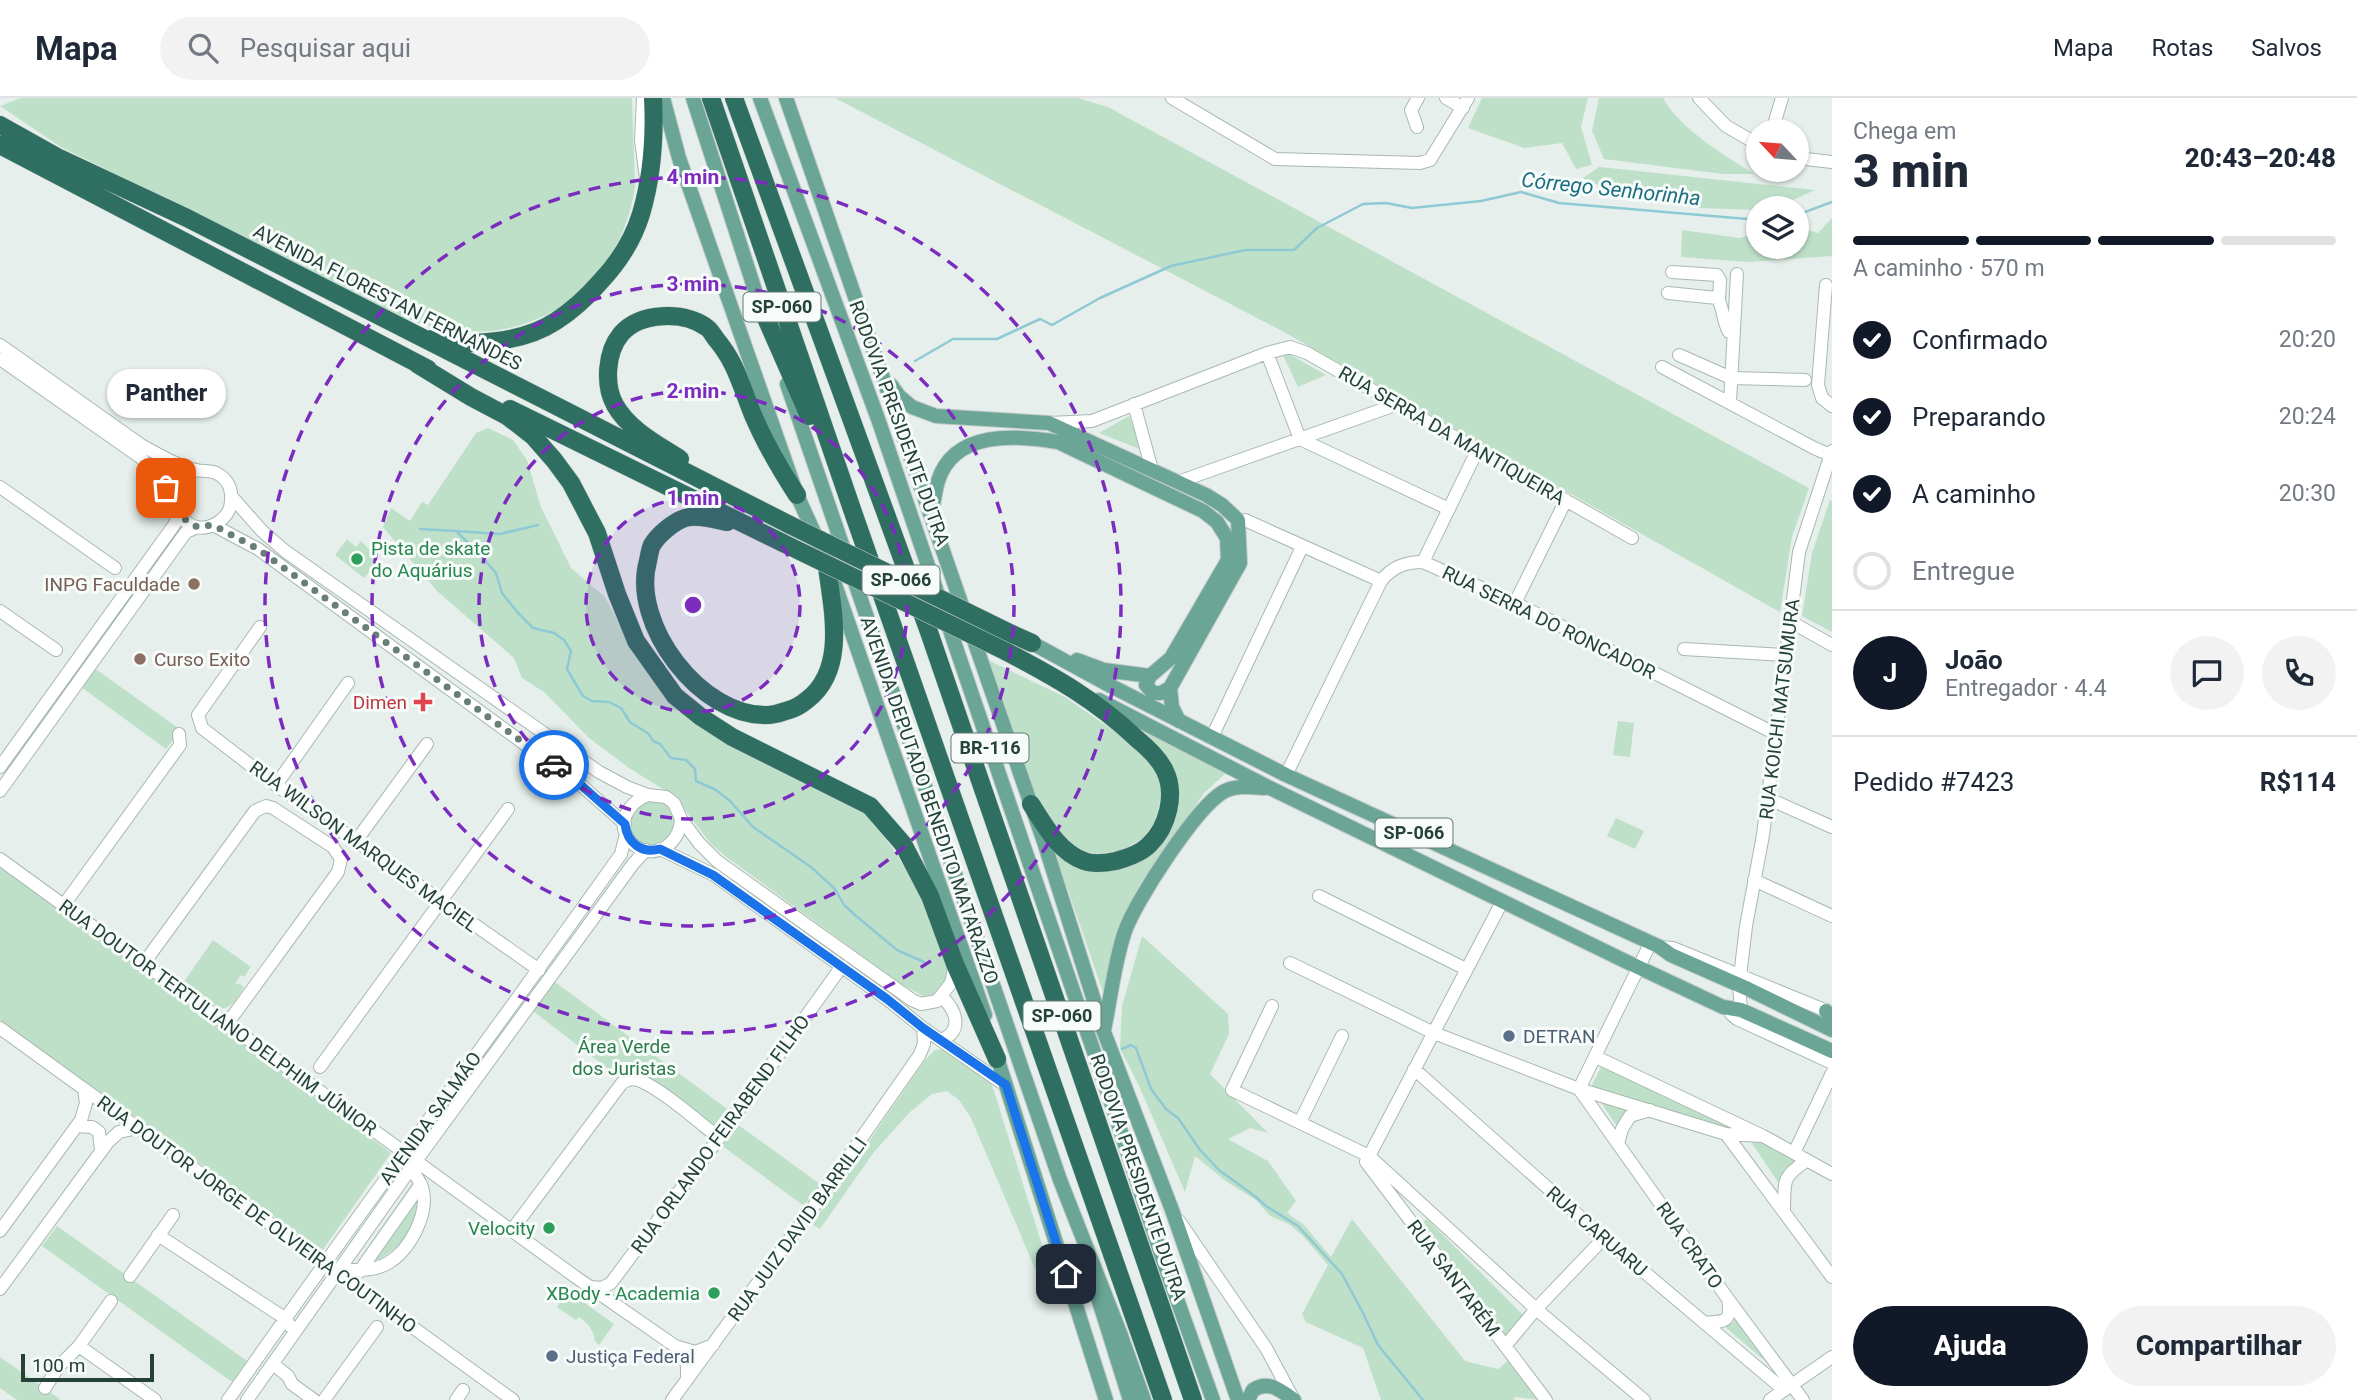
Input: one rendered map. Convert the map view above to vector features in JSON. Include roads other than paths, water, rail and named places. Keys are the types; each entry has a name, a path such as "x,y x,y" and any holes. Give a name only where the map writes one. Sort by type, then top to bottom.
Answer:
{"highway":[{"path":"411,334 468,343 526,335 554,323 581,303 620,260 641,215 653,153 653,98"},
{"name":"SP-060","path":"711,98 1163,1400"},
{"name":"RODOVIA PRESIDENTE DUTRA","path":"734,98 929,632 1193,1400"},
{"path":"0,115 59,158"},
{"name":"AVENIDA FLORESTAN FERNANDES","path":"0,125 59,158 187,218 756,509"},
{"path":"0,145 418,363 751,527"},
{"path":"758,300 854,515"},
{"path":"756,509 630,425 615,404 607,380 612,352 621,334 639,321 663,316 681,317 707,327 731,356 753,415 777,465 797,495"},
{"path":"418,363 507,416 533,436 554,460 571,483 597,533 636,641 675,696 732,737 870,806 903,844 930,896 955,964 997,1059"},
{"name":"SP-066","path":"756,509 787,534 1067,684"},
{"path":"751,527 706,517 686,517 669,527 652,545 644,574 646,599 654,625 669,653 689,678 717,700 740,711 768,715 795,709 818,692 829,671 833,649 834,621 826,559"},
{"name":"SP-066","path":"751,527 787,534 1031,643"},
{"path":"1031,804 1057,842 1068,852 1090,863 1126,858 1148,846 1162,827 1166,816 1169,782 1159,761 1126,728 1067,684"}],"main road":[{"name":"AVENIDA DEPUTADO BENEDITO MATARAZZO","path":"663,98 679,158 797,495 826,559 980,1000 1106,1400"},
{"path":"693,98 758,300 1060,1180 1130,1400"},
{"name":"RODOVIA PRESIDENTE DUTRA","path":"760,98 878,419 1213,1400"},
{"path":"786,98 1031,804 1104,1031 1172,1210 1238,1400"},
{"path":"882,370 899,396 912,407 936,416 1049,423 1214,500 1238,520 1240,563 1170,688 1161,694 1153,693 1146,685 1150,676 1171,658 1228,560 1227,538 1217,522 1203,511 1058,442 1039,439 992,438 970,444 952,457 938,479 931,514"},
{"path":"1031,643 1104,670 1150,676"},
{"name":"SP-066","path":"1031,643 1286,775 1656,944 1671,955 1740,977 1832,1030"},
{"name":"SP-066","path":"1067,684 1270,788 1638,968 1723,1007 1832,1051"},
{"path":"1170,688 1172,707 1178,721"},
{"path":"1104,1031 1119,951 1131,914 1144,891 1212,801 1236,787 1270,788"},
{"path":"1060,1180 1144,1400"},
{"path":"1197,1354 1219,1400"},
{"path":"1248,1400 1253,1390 1267,1385 1278,1388 1294,1400"}],"street":[{"path":"643,98 641,140 647,186"},
{"path":"1417,127 1412,110 1418,98"},
{"path":"1176,99 1275,159 1420,163 1430,160 1466,103 1446,98"},
{"path":"1699,98 1726,126 1746,138"},
{"path":"1776,119 1782,98"},
{"path":"1810,159 1832,162"},
{"path":"1672,272 1717,275 1725,326 1729,332 1734,332"},
{"path":"1730,402 1737,274"},
{"path":"1826,285 1818,385 1822,398 1832,406"},
{"path":"1668,293 1713,296 1719,300"},
{"path":"0,345 141,445 163,457 197,470 213,471 221,476 232,497 262,531 307,567 613,782 648,795 666,797 674,803 681,819 699,843 718,861 896,990 921,1004 930,1004 942,998 951,983 955,964"},
{"name":"RUA SERRA DA MANTIQUEIRA","path":"1049,423 1092,421 1267,353 1290,348 1307,354 1398,404 1632,538"},
{"path":"1267,353 1300,439 1449,509"},
{"path":"1679,355 1731,378 1805,380"},
{"path":"0,359 140,457 156,474 184,520 198,527"},
{"path":"1662,367 1814,448 1831,453"},
{"path":"1818,385 1832,393"},
{"path":"1134,404 1152,470"},
{"path":"1178,482 1398,404"},
{"path":"1423,562 1478,449"},
{"name":"RUA KOICHI MATSUMURA","path":"1740,1014 1740,977 1767,798 1799,552 1831,453"},
{"path":"0,767 174,525 178,485 189,473 197,470"},
{"path":"0,487 116,568"},
{"path":"2,787 186,532 213,525 227,514 232,497"},
{"path":"1515,603 1566,500"},
{"path":"1245,520 1381,581 1286,775"},
{"path":"213,525 258,549 582,786 625,829 631,842 646,850 668,847 678,835 681,819"},
{"path":"1212,737 1302,547"},
{"name":"RUA SERRA DO RONCADOR","path":"1381,581 1390,570 1423,562 1515,603 1776,733"},
{"path":"0,611 56,650"},
{"path":"1791,622 1832,645"},
{"name":"RUA WILSON MARQUES MACIEL","path":"260,627 198,715 202,728 276,785 539,970"},
{"path":"1684,649 1786,655"},
{"path":"276,785 348,683"},
{"path":"63,906 180,746 179,734"},
{"path":"356,841 427,744"},
{"path":"625,829 628,808 640,797 648,795"},
{"path":"1767,798 1832,827"},
{"path":"144,964 255,811 266,806 273,807 333,847 341,859 338,872 227,1024"},
{"path":"320,1068 508,809"},
{"name":"AVENIDA SALMÃO","path":"228,1400 324,1263 522,994 621,854 625,829"},
{"path":"660,849 713,875 1006,1085"},
{"name":"AVENIDA SALMÃO","path":"247,1400 413,1165 633,864 646,850"},
{"name":"RUA DOUTOR TERTULIANO DELPHIM JÚNIOR","path":"0,859 405,1152 413,1165 512,1230 675,1346"},
{"path":"1754,880 1832,916"},
{"path":"1320,897 1466,969"},
{"path":"1369,1156 1502,902"},
{"path":"1579,1089 1638,968 1656,944"},
{"path":"1290,963 1434,1032 1579,1089 1726,1134 1763,1136"},
{"name":"RUA ORLANDO FEIRABEND FILHO","path":"590,1287 602,1288 611,1283 842,966"},
{"path":"1740,977 1830,1014"},
{"path":"522,994 528,1007"},
{"path":"942,998 954,1010 957,1021 953,1033 942,1040"},
{"path":"1272,1006 1232,1090 1369,1156 1536,1309 1644,1400"},
{"path":"1740,1014 1832,1063"},
{"name":"RUA DOUTOR JORGE DE OLVIEIRA COUTINHO","path":"0,1028 324,1263 338,1270 513,1400"},
{"name":"RUA JUIZ DAVID BARRILLI","path":"672,1400 919,1056 923,1044 923,1028"},
{"path":"1300,1122 1342,1036"},
{"path":"1596,1057 1763,1136 1832,1174"},
{"name":"RUA CARUARU","path":"1414,1069 1604,1238 1705,1323 1788,1387"},
{"path":"1794,1153 1832,1073"},
{"path":"512,1230 622,1083 629,1079 646,1084 719,1138"},
{"path":"0,1231 77,1126 86,1103 84,1088"},
{"name":"RUA CRATO","path":"1579,1089 1788,1387 1803,1400"},
{"path":"1618,1144 1622,1129 1630,1116 1651,1109"},
{"path":"77,1126 92,1127 99,1132 102,1138 101,1150"},
{"path":"0,1289 101,1150 118,1132 138,1128"},
{"path":"1726,1134 1832,1277"},
{"name":"RUA SANTARÉM","path":"1369,1156 1366,1162 1546,1400"},
{"path":"1784,1210 1786,1178 1789,1172 1806,1161"},
{"path":"338,1270 359,1272 388,1263 418,1228 423,1206 421,1184 413,1165"},
{"path":"359,1272 421,1184"},
{"path":"1172,1210 1266,1348 1294,1400"},
{"path":"130,1276 173,1215"},
{"path":"158,1235 286,1319 290,1326 288,1341"},
{"path":"1506,1345 1536,1309 1604,1238"},
{"path":"1705,1323 1724,1321 1728,1317 1728,1299"},
{"path":"45,1388 59,1366 79,1346 111,1301"},
{"path":"324,1400 377,1327"},
{"path":"675,1346 695,1352 713,1345"},
{"path":"79,1346 155,1400"},
{"path":"675,1346 687,1364 687,1381"},
{"path":"1770,1400 1832,1357"},
{"path":"273,1364 288,1376 292,1384 314,1400"}],"waterway":[{"name":"Córrego Senhorinha","path":"915,361 953,339 997,339 1040,319 1052,325 1100,298 1171,266 1245,250 1294,250 1317,228 1363,204 1386,203 1412,208 1481,201 1521,192 1559,203 1746,219"},
{"name":"Córrego Senhorinha","path":"1809,211 1832,202"},
{"name":"Córrego Senhorinha","path":"456,531 500,534 538,525"},
{"path":"420,529 456,531 496,573 502,593 518,613 533,628 554,633 564,640 571,651 567,669 583,696 592,701 609,702 621,708 630,722 649,734 671,758 686,760 695,769 696,781 716,790 730,801 753,827 811,867 835,889 844,905 855,915 897,950 924,962"},
{"path":"1122,1049 1131,1045 1136,1048 1151,1089 1219,1170 1266,1206 1298,1226 1342,1274 1378,1345 1423,1400"}],"place":[{"name":"Panther","path":"166,488"},
{"name":"Pista de skate do Aquárius","path":"357,559"},
{"name":"INPG Faculdade","path":"194,584"},
{"name":"Curso Exito","path":"140,659"},
{"name":"Dimen","path":"423,702"},
{"name":"DETRAN","path":"1509,1036"},
{"name":"Velocity","path":"549,1228"},
{"name":"XBody - Academia","path":"714,1293"},
{"name":"Justiça Federal","path":"552,1356"}],"park label":[{"name":"Área Verde dos Juristas","path":"624,1057"}]}
